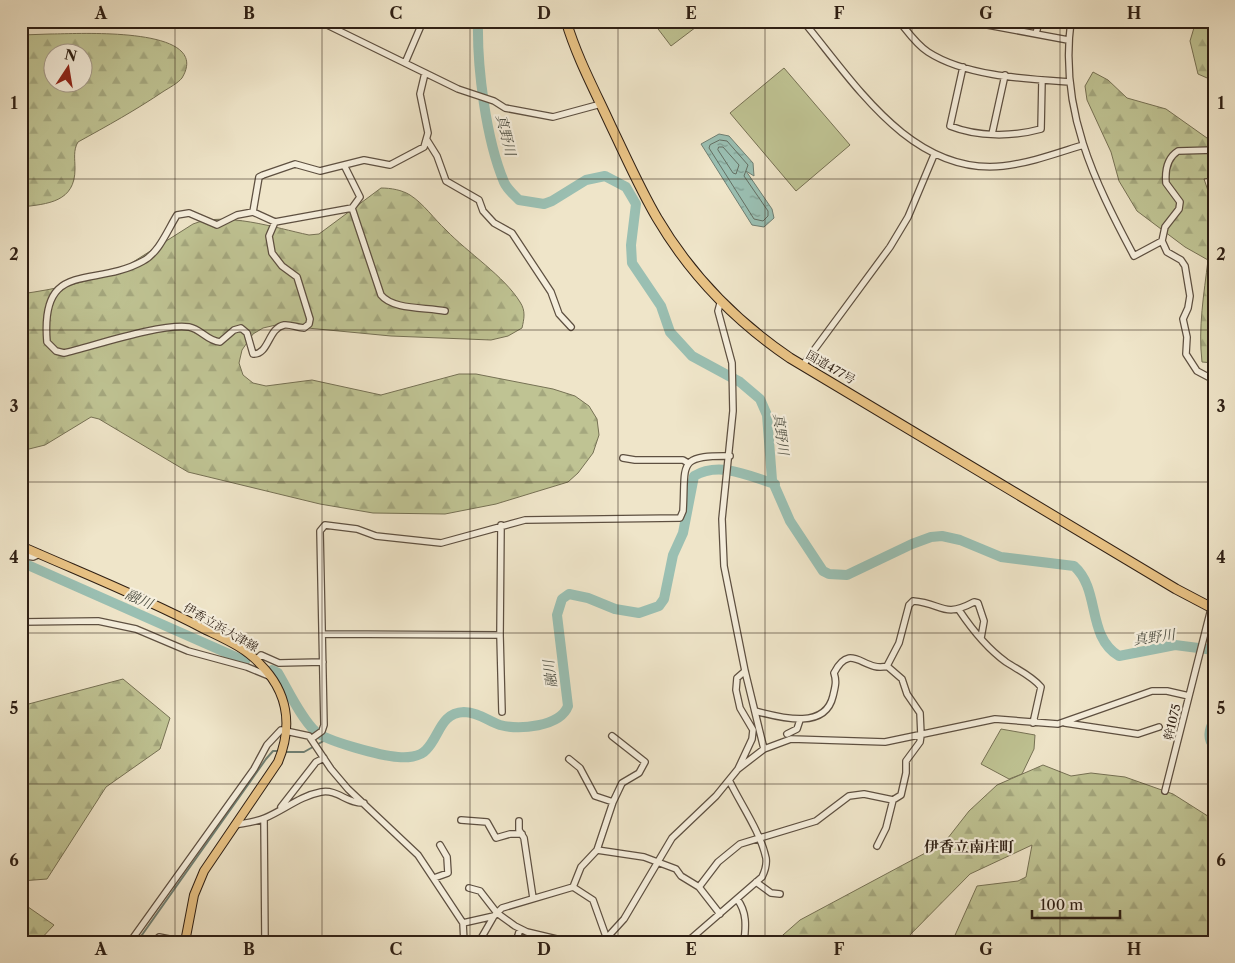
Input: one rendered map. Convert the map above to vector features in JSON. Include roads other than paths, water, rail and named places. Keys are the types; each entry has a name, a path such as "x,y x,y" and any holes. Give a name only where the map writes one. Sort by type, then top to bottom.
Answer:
{"highway":[{"name":"国道477号","path":"566,21 580,62 657,218 688,261 721,300 762,339 1176,589 1212,608"}],"main road":[{"name":"伊香立浜大津線","path":"21,546 149,600 230,642 256,660 271,677 280,692 287,713 287,730 278,762 198,883 190,911 185,942"}],"street":[{"path":"319,21 425,73 476,96 494,101 506,108 544,117 564,116 601,104"},
{"path":"405,63 423,21"},
{"path":"803,21 860,90 898,130 934,155 978,166 1001,166 1024,163 1083,145"},
{"path":"899,21 927,51 963,67 1005,75 1069,82"},
{"path":"966,21 1068,40"},
{"path":"1036,34 1039,21"},
{"path":"1071,21 1068,40 1069,82 1075,119 1096,182 1134,256 1162,241"},
{"path":"963,67 950,126 969,133 1030,132 1041,129 1042,80"},
{"path":"425,73 420,94 427,140 437,156 446,181 479,200 483,211 494,223 512,233 551,292 559,314 571,327"},
{"path":"992,134 1005,75"},
{"path":"253,212 259,177 263,174 295,164 300,164 313,171 344,166 364,160 390,164 424,147 427,140"},
{"path":"1214,150 1178,151 1171,157 1167,168 1166,183 1180,202 1179,209 1165,228 1162,241 1170,255 1181,260 1185,266 1190,296 1188,308 1183,319 1187,338 1186,354 1197,371 1214,380"},
{"path":"803,365 890,247 908,217 934,155"},
{"path":"275,222 269,236 272,253 282,266 297,277 310,319 309,324 304,328 285,324 278,328 257,354 252,354 247,333 241,328 234,330 220,342 208,339 191,327 182,327 148,332 64,353 56,351 47,342 50,298 62,285 120,270 145,261 160,244 177,215 189,213 217,225 237,215 253,212 275,222 352,208 360,197 344,166"},
{"path":"352,208 382,295 386,300 394,305 427,307 445,311"},
{"path":"721,300 718,311 732,363 734,411 722,519 726,586 764,748"},
{"path":"311,739 322,731 324,724 320,531 325,525 357,529 376,536 441,543 525,520 680,518 683,511 688,463 698,457 730,456"},
{"path":"624,458 635,460 683,460 688,463"},
{"path":"502,525 500,635 502,712"},
{"path":"21,555 33,557 40,554"},
{"path":"1212,608 1214,597"},
{"path":"887,666 899,643 909,605 913,601 929,604 949,612 959,610 974,602 978,603 984,621 981,638"},
{"name":"幹1075","path":"1165,791 1212,608"},
{"path":"959,610 981,638 1005,661 1037,681 1041,687 1033,723"},
{"path":"21,622 98,620 136,629 188,651 247,667 271,677"},
{"path":"323,634 500,635"},
{"path":"256,660 261,655 278,663 323,662"},
{"path":"754,711 800,720 821,714 828,708 836,681 834,673 843,660 848,657 855,658 876,668 887,666"},
{"path":"699,887 708,873 740,844 816,821 848,796 856,793 893,800 901,795 906,774 906,761 920,742 920,713 907,694 902,679 887,666"},
{"path":"738,769 752,739 753,730 740,708 736,690 737,678 745,671"},
{"path":"1063,722 1152,691 1167,691 1189,696"},
{"path":"606,940 624,919 672,838 716,796 738,769 764,748 791,740 885,742 996,719 1033,723 1063,722 1138,734 1159,727"},
{"path":"787,734 797,729 800,720"},
{"path":"130,942 254,768 267,745 281,730 302,733 311,739 348,789 418,855 463,923 464,942"},
{"path":"574,887 581,867 597,850 613,802 622,783 638,773 645,762 612,736"},
{"path":"278,811 316,762 324,758"},
{"path":"569,758 580,768 595,796 613,802"},
{"path":"687,942 762,877 766,859 758,837 729,780"},
{"path":"235,825 264,819 304,797 320,792 332,791 355,804 364,803"},
{"path":"877,846 886,828 893,800"},
{"path":"264,819 265,942"},
{"path":"461,820 487,822 496,838 510,834 522,834"},
{"path":"519,821 524,838 533,898"},
{"path":"434,878 448,873 447,857 440,845"},
{"path":"597,850 644,857 676,869 682,876 699,887 720,914"},
{"path":"756,882 771,893 780,894"},
{"path":"463,923 495,915 513,903 574,887 593,900 606,940"},
{"path":"469,888 480,891 495,915 520,929 555,940 569,942"},
{"path":"737,899 743,907 745,919 744,942"},
{"path":"479,942 495,915"},
{"path":"516,942 520,929"},
{"path":"153,942 159,937 185,942"}],"water":[{"path":"719,134 729,136 753,163 754,176 746,171 772,209 774,218 764,227 752,225 701,144"}],"waterway":[{"name":"真野川","path":"478,21 479,60 484,103 492,145 505,185 519,200 544,204 586,180 605,176 626,187 636,204 631,245 632,263 661,306 670,332 692,356 740,382 760,399 767,415 772,480 790,521 823,571 829,574 847,575 912,544 931,537 942,536 960,540 1001,557 1074,566 1088,587 1097,625 1102,637 1119,656 1175,645 1214,650"},
{"name":"融川","path":"272,670 278,673 300,711 315,731 341,743 390,756 417,756 431,744 445,721 456,713 474,713 500,725 508,726 528,727 548,723 557,719 568,706 557,615 562,599 569,594 588,598 615,609 639,613 659,606 664,599 673,555 683,533 694,476 704,472 724,470 745,474 775,484"},
{"name":"融川","path":"21,562 245,661"},
{"name":"真野川","path":"1214,721 1210,734 1210,740 1214,746"},
{"path":"284,752 304,752 327,739"},
{"path":"137,942 266,759 273,751 279,751"}],"district":[{"name":"伊香立南庄町","path":"969,846"}]}
